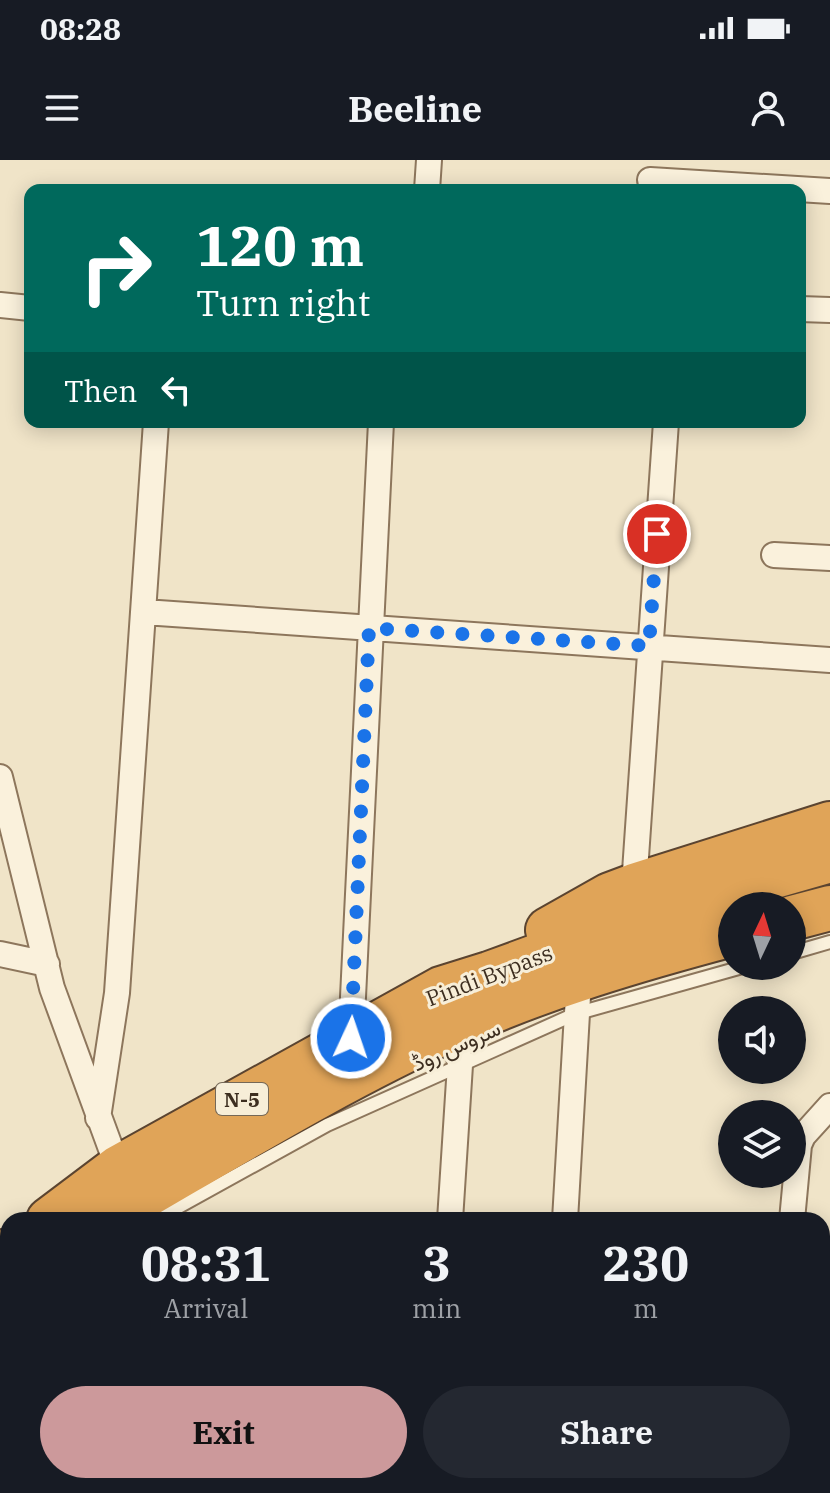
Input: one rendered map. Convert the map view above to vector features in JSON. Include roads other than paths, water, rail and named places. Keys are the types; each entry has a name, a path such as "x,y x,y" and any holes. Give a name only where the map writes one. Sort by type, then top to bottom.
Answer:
{"highway":[{"path":"452,1027 610,895 830,824"},
{"name":"Pindi Bypass","path":"97,1212 127,1207 318,1095 452,1027 489,974 694,899 830,860"},
{"path":"806,914 830,908"},
{"name":"Pindi Bypass","path":"127,1207 351,1038 452,1027 577,997 718,940"}],"street":[{"path":"427,184 429,160"},
{"path":"650,180 715,184"},
{"path":"806,190 830,191"},
{"path":"0,305 24,307"},
{"path":"806,309 830,310"},
{"path":"98,1118 117,993 156,428"},
{"path":"351,1038 381,428"},
{"path":"634,886 666,428"},
{"path":"774,555 830,558"},
{"path":"144,612 830,660"},
{"path":"0,777 52,988 127,1207"},
{"path":"0,954 47,964"},
{"path":"565,1212 577,997"},
{"path":"450,1212 452,1027"},
{"path":"793,1212 799,1145 803,1136 830,1106"}],"lane":[{"path":"806,949 830,942"},
{"path":"577,997 718,971"}]}
